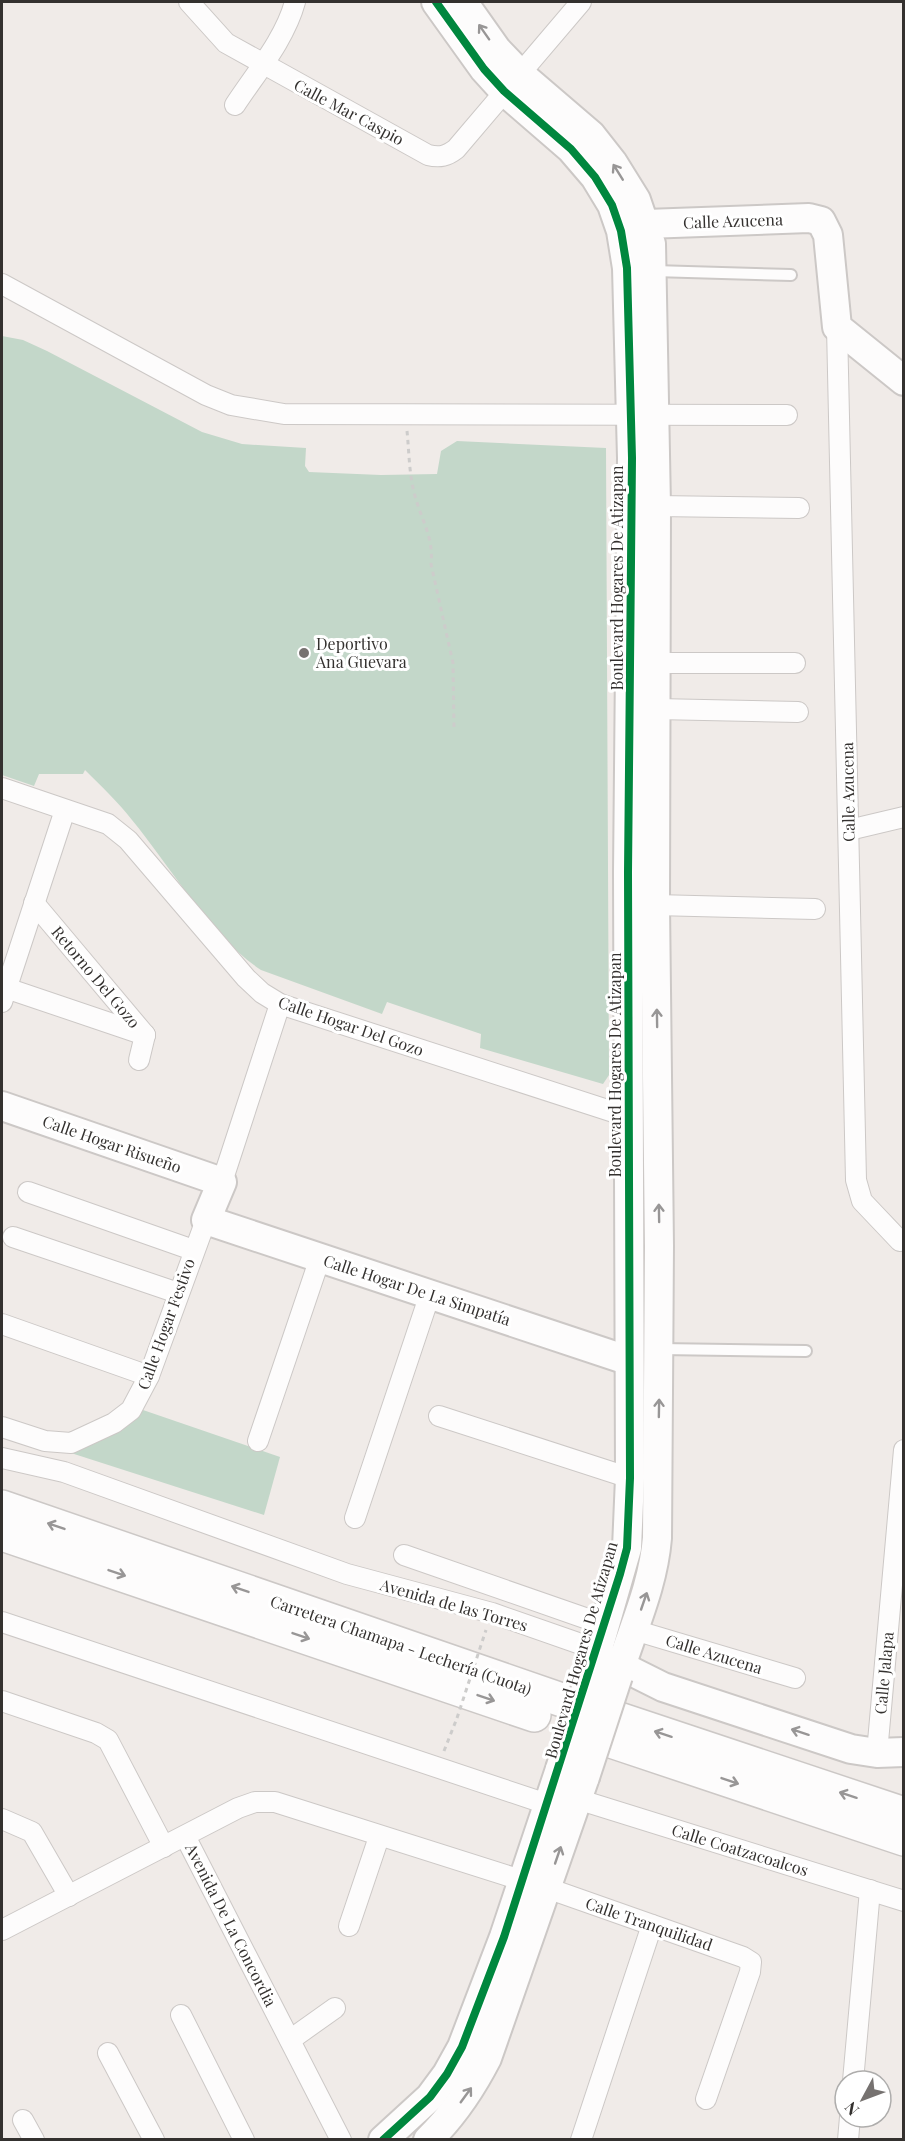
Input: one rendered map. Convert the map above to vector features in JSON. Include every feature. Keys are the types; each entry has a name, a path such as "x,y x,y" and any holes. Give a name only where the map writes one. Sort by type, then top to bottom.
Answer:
{"highway":[{"name":"Carretera Chamapa - Lechería (Cuota)","path":"2,1507 556,1698 903,1814"},
{"name":"Carretera Chamapa - Lechería (Cuota)","path":"2,1534 903,1839"}],"street":[{"name":"Calle Mar Caspio","path":"189,2 226,42 262,65 428,154 438,157 448,155 456,149 512,83"},
{"path":"235,105 291,16 295,2"},
{"name":"Boulevard Hogares De Atizapan","path":"428,2139 450,2117 471,2090 487,2058 516,1941 534,1884 574,1782 607,1657 627,1548 630,1478 627,1360 630,1247 629,1117 642,415 652,271 651,244 636,200 591,135 512,83 484,69 436,2"},
{"path":"463,2 497,50 512,83 581,2"},
{"name":"Boulevard Hogares De Atizapan","path":"512,83 595,177 612,206 621,231 642,415 656,506 655,905 660,1349 657,1546 648,1587 634,1630 607,1657"},
{"name":"Calle Azucena","path":"646,224 808,218 821,221 828,235 837,327 856,1180 862,1201 900,1241"},
{"path":"2,284 206,395 231,405 284,414 787,415"},
{"path":"837,327 903,381"},
{"path":"656,506 799,508"},
{"path":"656,663 795,663"},
{"path":"656,709 798,712"},
{"name":"Calle Hogar Del Gozo","path":"2,788 108,824 129,840 246,978 279,1005 629,1117"},
{"name":"Retorno Del Gozo","path":"65,810 4,995 145,1035"},
{"path":"849,830 903,817"},
{"name":"Retorno Del Gozo","path":"34,903 145,1035"},
{"path":"655,905 815,909"},
{"path":"206,1220 222,1182 279,1005"},
{"path":"138,1060 145,1035"},
{"name":"Calle Hogar Risueño","path":"2,1106 222,1182"},
{"path":"28,1192 193,1250"},
{"name":"Calle Hogar Festivo","path":"2,1427 58,1444 83,1439 114,1423 131,1410 149,1376 193,1250 206,1220"},
{"name":"Calle Hogar De La Simpatía","path":"206,1220 627,1360"},
{"path":"13,1237 178,1293"},
{"path":"630,1247 659,1246"},
{"path":"258,1441 320,1258"},
{"path":"355,1518 430,1294"},
{"path":"2,1324 149,1376"},
{"path":"439,1416 630,1478"},
{"name":"Calle Jalapa","path":"890,1753 903,1450"},
{"name":"Avenida de las Torres","path":"2,1458 64,1472 347,1574 492,1613 607,1657 663,1687 851,1749 890,1753"},
{"path":"404,1555 607,1657"},
{"path":"2,1622 547,1804"},
{"name":"Calle Azucena","path":"634,1630 795,1678"},
{"path":"2,1701 96,1733 108,1740 164,1847"},
{"name":"Boulevard Hogares De Atizapan","path":"534,1884 547,1804 574,1782"},
{"name":"Calle Coatzacoalcos","path":"574,1782 903,1901"},
{"name":"Avenida De La Concordia","path":"341,2139 185,1836 238,1808 255,1802 275,1802 379,1837 534,1884"},
{"path":"2,1819 32,1832 69,1896"},
{"path":"2,1930 185,1836"},
{"path":"348,1926 379,1837"},
{"name":"Calle Tranquilidad","path":"534,1884 743,1957 751,1962 750,1972 706,2099"},
{"path":"854,2069 870,1890"},
{"path":"581,2139 652,1925"},
{"name":"Boulevard Hogares De Atizapan","path":"383,2139 430,2097 447,2074 516,1941"},
{"path":"290,2040 335,2008"},
{"path":"181,2015 244,2139"},
{"path":"108,2053 154,2139"},
{"path":"23,2120 34,2139"}],"lane":[{"path":"652,271 791,275"},
{"path":"660,1349 806,1351"}],"path":[{"path":"405,414 414,492 428,526 433,551 431,564 453,663 454,729"},
{"path":"437,1769 457,1718 486,1630"}],"green space":[{"name":"Deportivo Ana Guevara","path":"2,336 23,340 47,351 202,432 242,444 306,448 305,466 309,472 381,475 437,474 441,451 457,441 606,448 609,1075 603,1084 480,1048 481,1034 387,1002 382,1014 261,970 226,940 209,921 127,813 85,770 83,774 39,774 34,786 2,775"},
{"path":"143,1410 280,1457 264,1515 71,1453"}],"cycle path":[{"path":"383,2140 430,2097 447,2074 462,2047 504,1937 620,1574 627,1548 630,1478 628,873 632,458 627,268 621,231 612,205 595,177 571,149 504,91 484,69 436,2"}],"place":[{"name":"Deportivo Ana Guevara","path":"304,653"}]}
